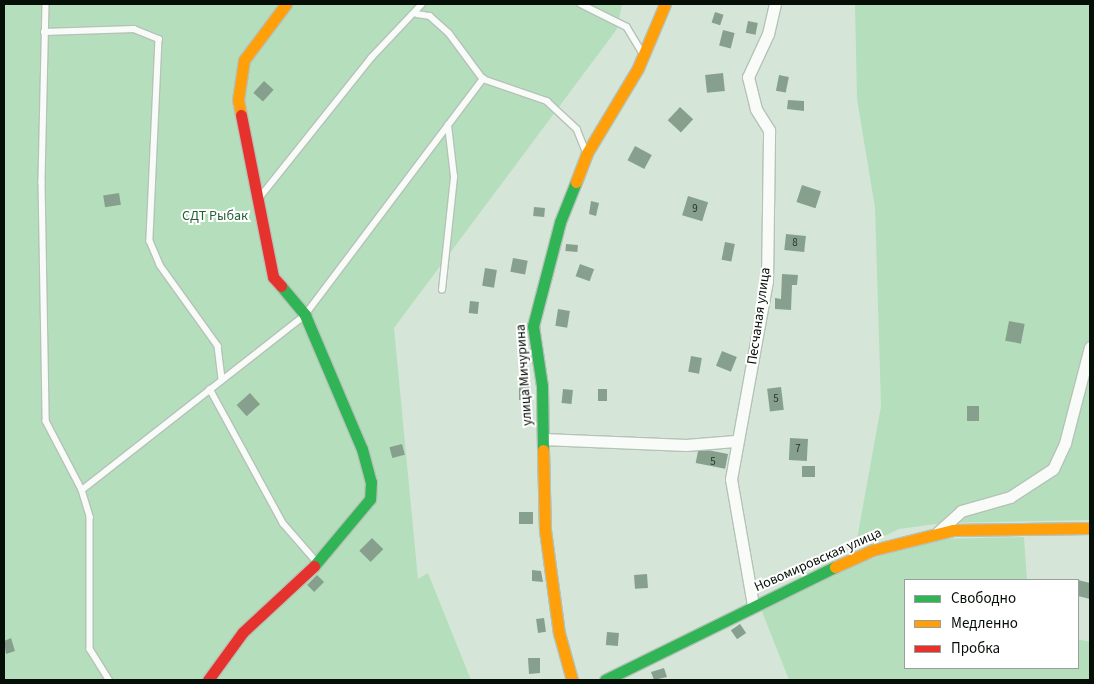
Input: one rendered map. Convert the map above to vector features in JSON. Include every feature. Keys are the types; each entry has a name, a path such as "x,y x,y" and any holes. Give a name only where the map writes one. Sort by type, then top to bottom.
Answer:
{"street":[{"path":"208,680 243,632 317,563 364,510 371,482 305,315 272,278 257,200 237,86 244,60 286,4"},
{"name":"улица Мичурина","path":"572,680 559,632 545,530 541,360 534,339 536,306 560,222 587,153 644,56 665,4"},
{"name":"Песчаная улица","path":"753,605 731,479 735,441 767,281 770,130 756,109 748,77 768,34 774,4"},
{"path":"938,532 961,511 1010,497 1053,469 1066,443 1090,347"},
{"path":"543,439 686,445 735,441"},
{"name":"Новомировская улица","path":"605,680 753,605 874,550 938,532 1090,528"}],"lane":[{"path":"46,4 44,32 46,421 82,490 92,538 90,649 109,680"},
{"path":"257,200 371,58 417,14 422,4"},
{"path":"581,4 627,27 644,56"},
{"path":"417,14 430,16 449,32 483,79 547,101 577,129 587,153"},
{"path":"44,32 134,29 159,39 150,241 160,266 218,346 222,380"},
{"path":"82,490 305,315 483,79"},
{"path":"442,290 454,177 448,125"},
{"path":"210,389 283,523 317,563"}],"green space":[{"name":"СДТ Рыбак","path":"4,4 622,4 617,29 394,328 418,579 428,573 471,680 4,680"},
{"path":"855,4 1090,4 1090,520 943,523 899,529 855,550 881,406 875,208 857,99"},
{"path":"1024,537 1027,579 904,579 904,669 1079,669 1079,639 1090,642 1090,680 789,680 761,609 854,565 928,539"}],"building":[{"path":"715,12 724,15 720,25 712,22"},
{"path":"748,21 758,23 756,35 746,33"},
{"path":"723,30 735,33 731,48 719,46"},
{"path":"723,73 725,91 707,93 705,75"},
{"path":"779,75 789,77 786,93 776,91"},
{"path":"264,81 274,90 263,102 253,93"},
{"path":"788,100 804,101 804,111 787,109"},
{"path":"680,107 693,119 681,132 668,120"},
{"path":"635,146 652,155 644,169 627,160"},
{"path":"802,185 821,191 815,208 796,202"},
{"path":"119,193 121,205 105,207 103,196"},
{"path":"688,196 708,202 702,221 682,215"},
{"path":"591,201 599,203 596,216 589,214"},
{"path":"534,207 545,208 544,217 533,216"},
{"path":"786,234 806,236 804,252 784,250"},
{"path":"725,242 735,244 731,262 722,260"},
{"path":"566,244 578,245 577,252 565,251"},
{"path":"513,258 528,261 525,275 510,272"},
{"path":"580,264 594,269 590,281 576,276"},
{"path":"485,268 497,270 494,288 482,286"},
{"path":"782,274 798,275 797,285 792,285 791,310 775,309 775,298 781,299"},
{"path":"470,301 479,302 478,314 469,313"},
{"path":"558,309 570,311 567,328 555,326"},
{"path":"1009,321 1025,324 1021,344 1005,341"},
{"path":"722,351 737,357 731,372 716,366"},
{"path":"691,356 702,358 699,374 688,372"},
{"path":"519,383 530,383 530,400 519,400"},
{"path":"781,387 784,410 770,412 767,389"},
{"path":"563,389 573,390 571,404 562,403"},
{"path":"598,389 607,389 607,401 598,401"},
{"path":"250,393 260,404 247,416 237,405"},
{"path":"967,406 979,406 979,421 967,421"},
{"path":"790,438 808,439 807,461 789,460"},
{"path":"402,444 405,455 392,458 389,447"},
{"path":"699,448 728,454 725,469 696,463"},
{"path":"802,466 815,466 815,477 802,477"},
{"path":"519,512 533,512 533,524 519,524"},
{"path":"372,538 383,549 371,562 359,551"},
{"path":"532,570 541,571 543,582 532,581"},
{"path":"647,574 648,588 635,589 634,575"},
{"path":"317,575 324,582 314,592 307,585"},
{"path":"1079,580 1090,583 1090,599 1079,596"},
{"path":"544,618 546,632 538,633 536,619"},
{"path":"740,624 746,633 737,639 731,630"},
{"path":"607,632 619,633 618,646 606,645"},
{"path":"11,638 15,651 6,654 4,641"},
{"path":"528,658 540,658 540,673 529,674"},
{"path":"664,668 667,677 654,680 651,672"}],"traffic: fast":[{"path":"543,450 542,386 533,326 560,222 576,182"},
{"path":"281,286 305,315 362,449 371,482 370,499 314,566"},
{"path":"605,680 835,567"}],"traffic: slow":[{"path":"241,115 238,100 244,60 286,4"},
{"path":"576,182 587,153 638,68 665,4"},
{"path":"543,450 545,530 559,633 572,680"},
{"path":"835,567 873,550 953,530 1090,528"}],"traffic: jam":[{"path":"241,115 273,277 281,286"},
{"path":"208,680 243,632 314,566"}]}
